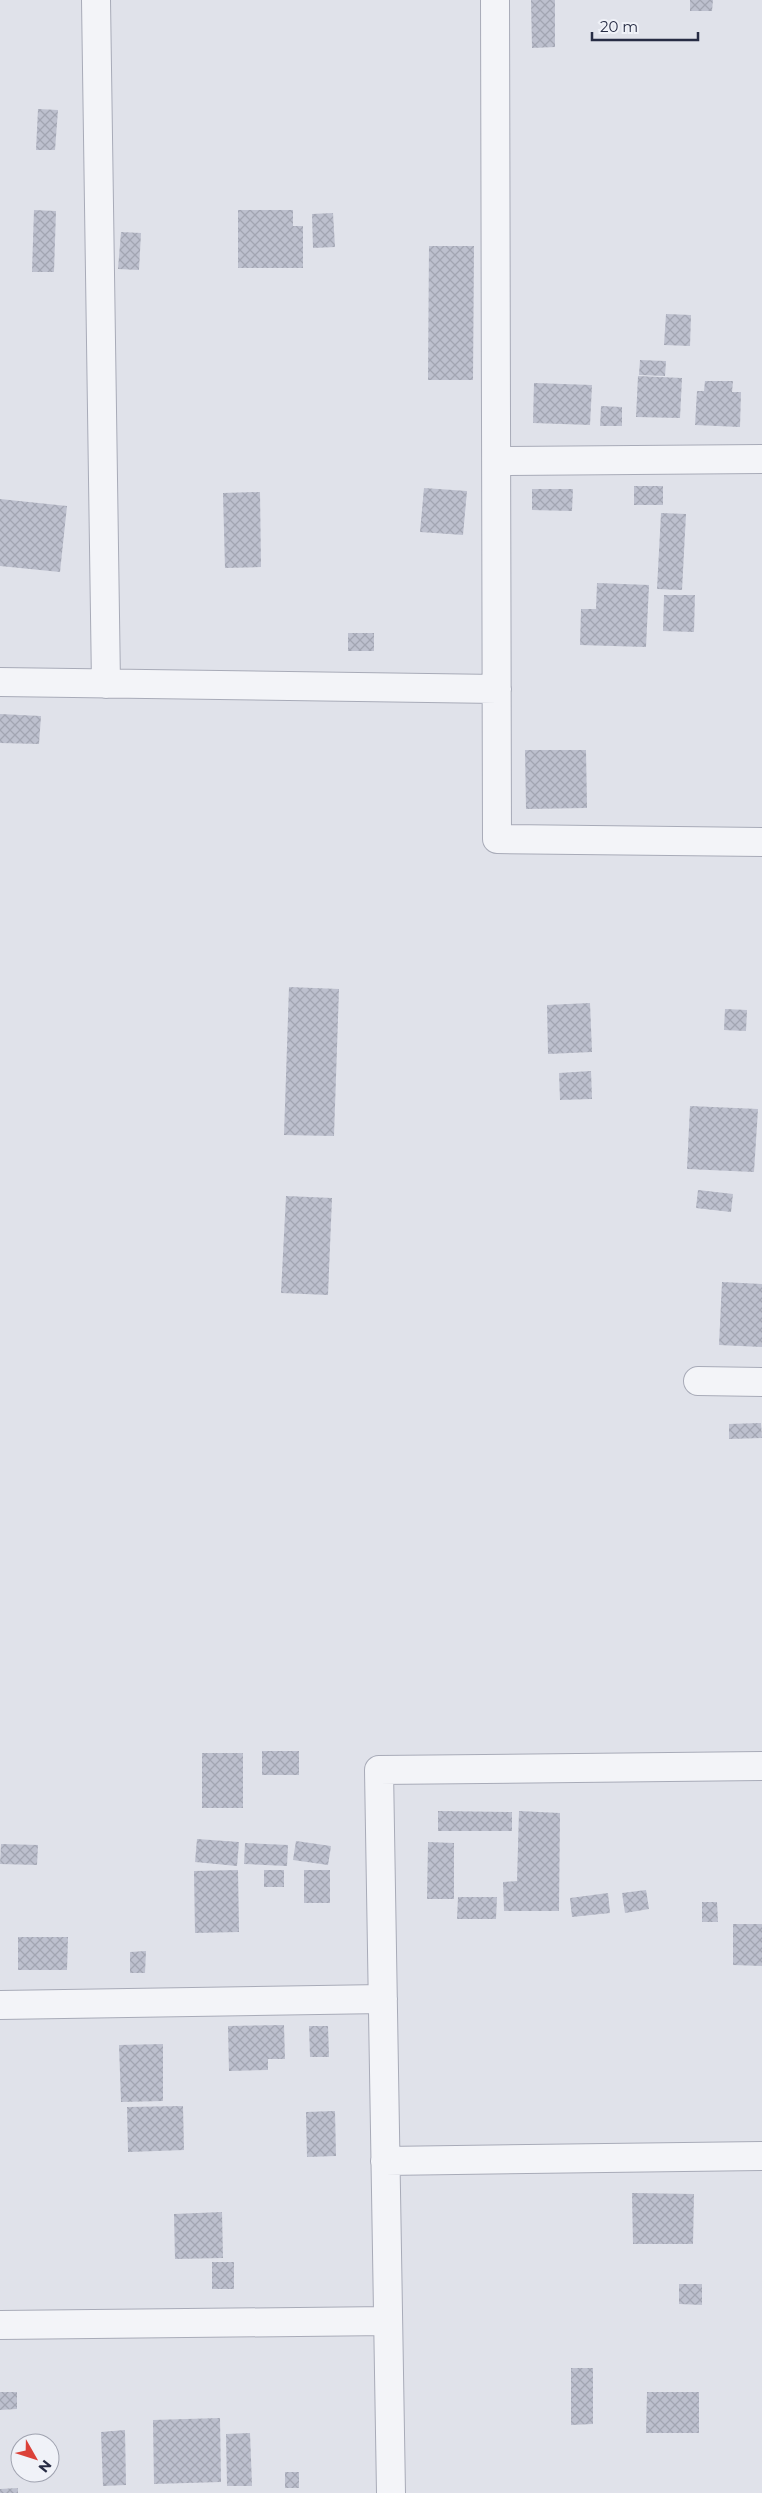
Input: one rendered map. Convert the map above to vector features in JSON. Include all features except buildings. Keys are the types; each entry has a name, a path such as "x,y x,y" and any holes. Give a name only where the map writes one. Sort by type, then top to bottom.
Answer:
{"street":[{"path":"96,0 106,684"},
{"path":"496,0 497,839 762,842"},
{"path":"496,461 762,459"},
{"path":"0,682 497,689"},
{"path":"698,1381 762,1382"},
{"path":"391,2493 379,1770 762,1766"},
{"path":"0,2005 383,1999"},
{"path":"385,2161 762,2156"},
{"path":"0,2325 388,2321"}]}
